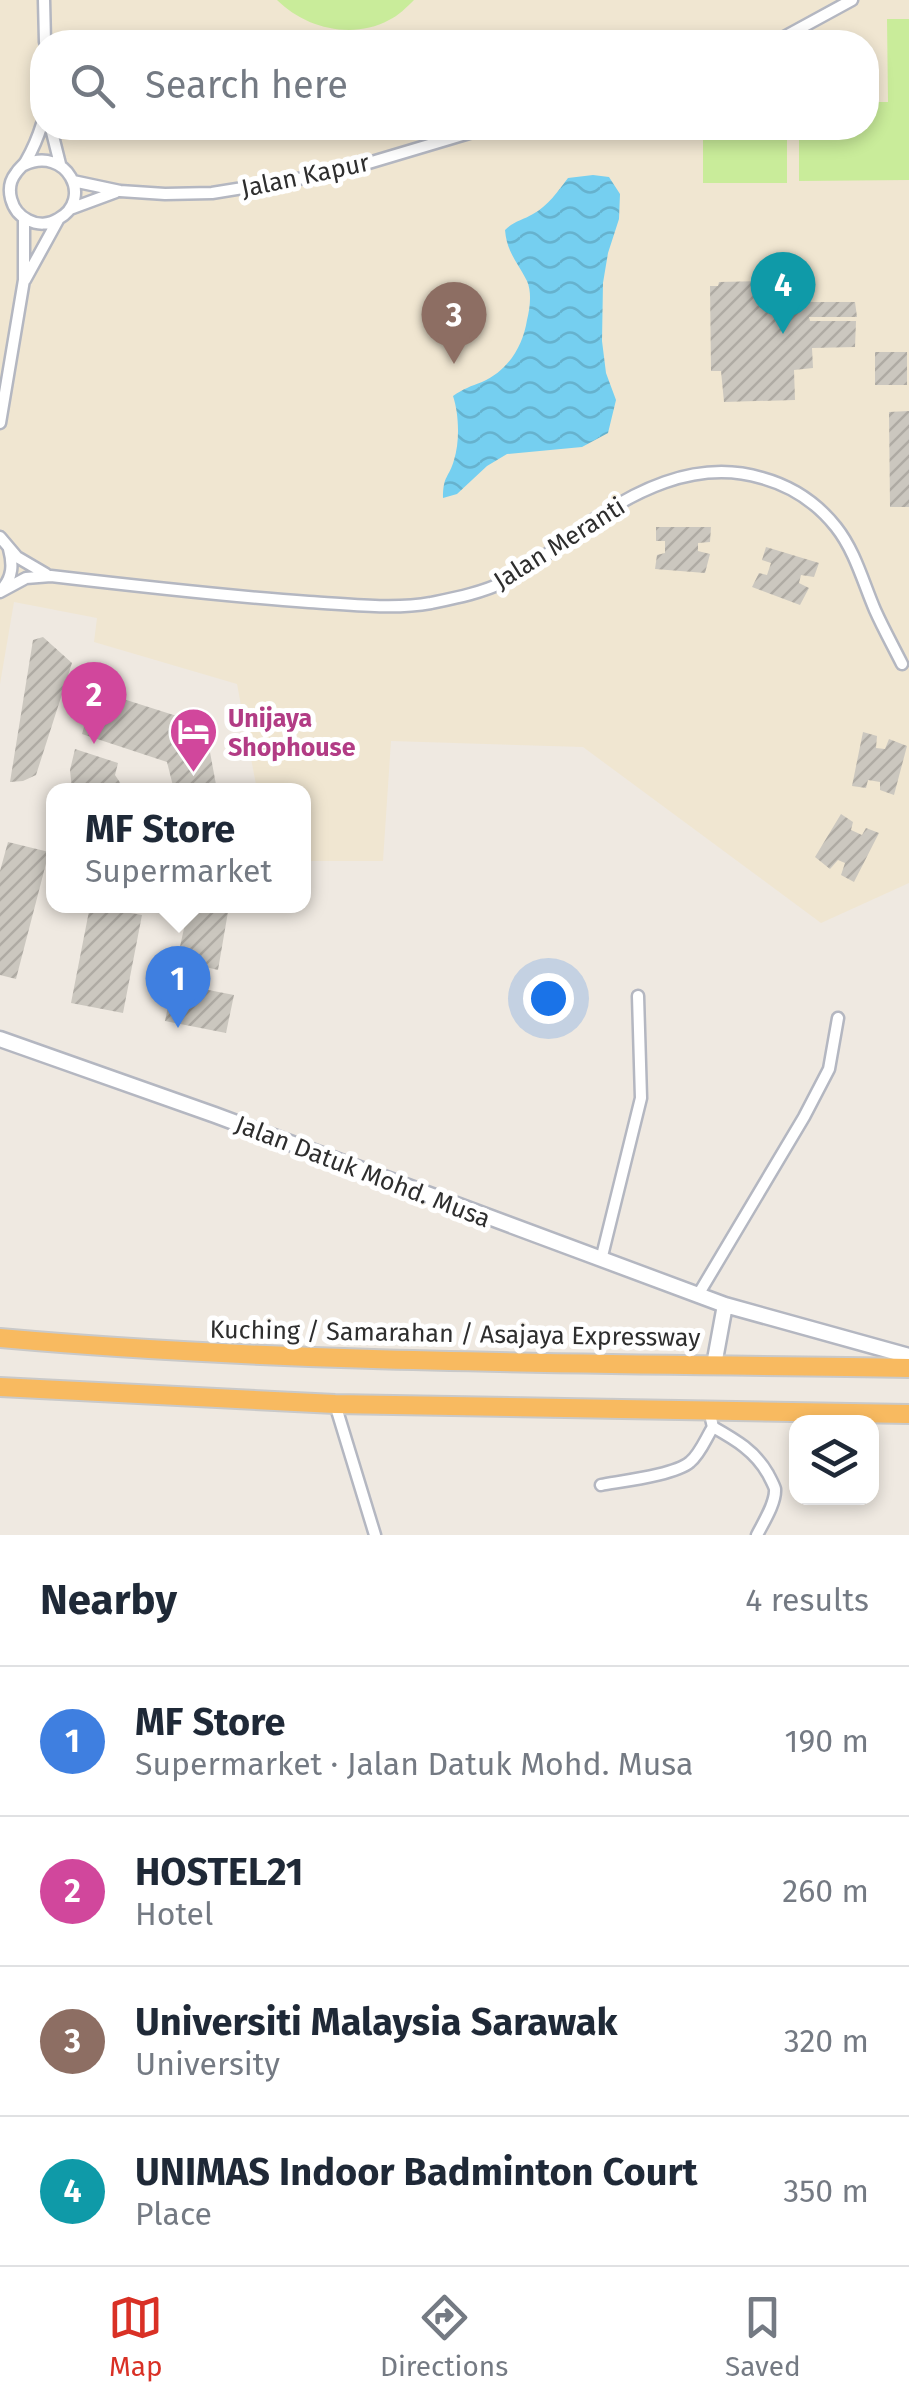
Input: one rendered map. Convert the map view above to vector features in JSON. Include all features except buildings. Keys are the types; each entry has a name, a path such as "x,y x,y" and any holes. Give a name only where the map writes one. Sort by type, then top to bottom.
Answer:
{"highway":[{"name":"Kuching / Samarahan / Asajaya Expressway","path":"0,1338 150,1350 379,1360 909,1368"},
{"path":"0,1387 711,1419 909,1414"}],"street":[{"path":"44,0 45,30"},
{"path":"797,30 852,0"},
{"path":"24,165 35,140"},
{"path":"54,140 60,164"},
{"name":"Jalan Kapur","path":"73,181 120,191 212,193 320,176 444,140"},
{"path":"24,280 74,200 73,181 60,164 42,159 24,165 17,171 10,190 16,210 24,218 41,224 58,220"},
{"name":"Jalan Kapur","path":"70,208 120,191"},
{"path":"0,423 24,280 24,218"},
{"name":"Jalan Meranti","path":"52,576 234,597 426,604 502,583 625,500 663,481 736,472 771,480 801,494 837,528 854,556 902,664"},
{"path":"3,538 27,564 52,576"},
{"path":"0,592 12,572 12,560 3,538"},
{"path":"0,592 26,578 52,576"},
{"path":"602,1260 641,1098 638,996"},
{"path":"698,1295 829,1070 838,1018"},
{"name":"Jalan Datuk Mohd. Musa","path":"0,1039 725,1305 909,1356"},
{"path":"714,1365 725,1305"},
{"path":"335,1404 376,1535"},
{"path":"601,1484 685,1466 697,1454 711,1419 753,1453 773,1484 775,1493 758,1535"}],"shaded area":[{"path":"0,0 909,0 909,883 821,923 583,747 391,741 383,861 311,861 311,783 256,783 237,684 94,642 97,618 14,602 0,684"}],"green space":[{"path":"277,0 414,0 389,20 345,30 301,18"},
{"path":"887,19 909,19 909,180 799,181 799,140 879,140 879,102 888,102"},
{"path":"703,140 787,140 787,183 703,183"}],"water":[{"path":"609,177 620,194 619,219 603,283 602,341 606,373 616,400 608,433 582,447 507,454 487,466 457,494 443,498 457,445 458,419 453,396 499,371 513,357 525,330 530,290 510,251 505,230 543,207 568,178"}],"place":[{"name":"UNIMAS Indoor Badminton Court","path":"783,334"},
{"name":"Universiti Malaysia Sarawak","path":"454,364"},
{"name":"HOSTEL21","path":"94,744"},
{"name":"Unijaya Shophouse","path":"193,774"},
{"name":"MF Store","path":"178,1028"}]}
